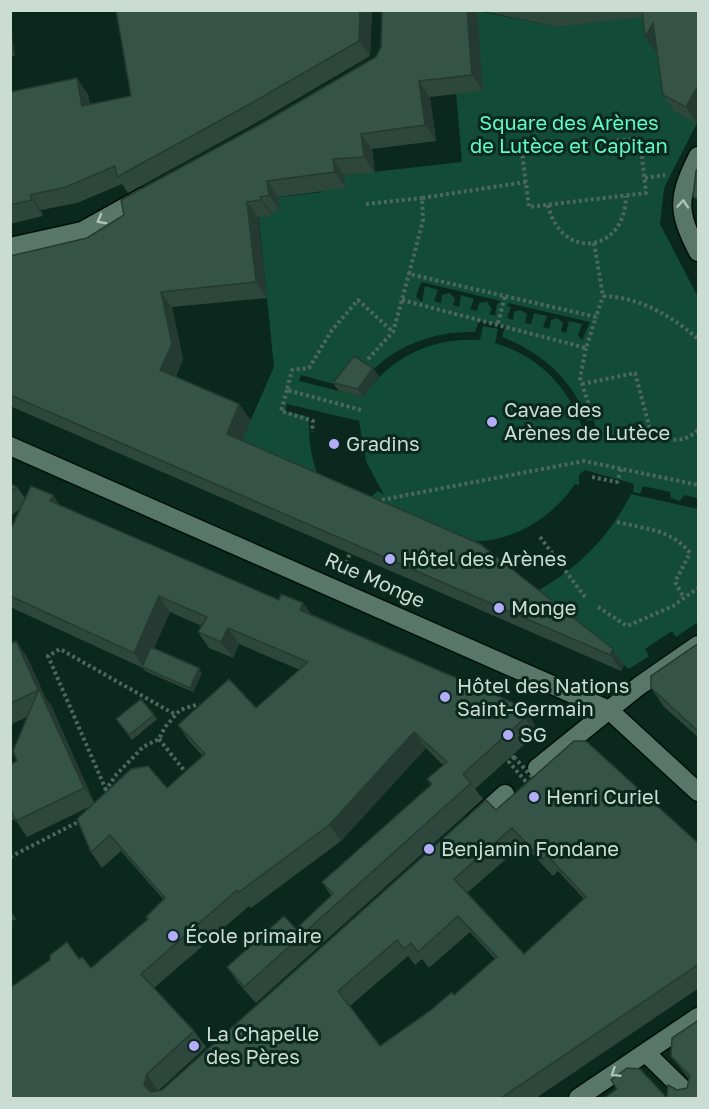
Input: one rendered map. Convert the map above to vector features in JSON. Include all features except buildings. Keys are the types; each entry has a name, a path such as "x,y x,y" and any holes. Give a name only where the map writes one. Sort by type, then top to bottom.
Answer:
{"main road":[{"path":"699,156 686,179 682,212 683,223 699,252"},
{"path":"10,247 82,231 164,186"},
{"name":"Rue Monge","path":"10,446 609,710 699,792"},
{"path":"537,768 639,686 699,645"},
{"path":"463,832 505,794"},
{"path":"578,1098 699,1017"},
{"path":"646,1053 692,1098"}],"path":[{"path":"640,138 646,194 529,207 526,182 522,152 640,138"},
{"path":"366,204 526,182"},
{"path":"548,205 551,220 558,231 570,240 594,243 612,235 622,223 626,212 626,196"},
{"path":"368,359 393,332 423,220 422,198"},
{"path":"593,417 580,378 586,348 603,296 594,243"},
{"path":"409,274 596,317"},
{"path":"498,323 505,296"},
{"path":"603,296 615,296 663,314 699,339"},
{"path":"312,432 313,421 281,411 292,370 309,368 332,330 358,300 393,332"},
{"path":"402,300 498,323 586,348"},
{"path":"582,384 635,373 650,429 672,441 688,440 699,430"},
{"path":"286,390 361,410"},
{"path":"371,508 374,501 584,461 699,485"},
{"path":"592,477 617,482 621,469"},
{"path":"617,522 650,527 680,540 690,553 675,582 684,598"},
{"path":"540,537 585,597"},
{"path":"346,562 350,554"},
{"path":"598,608 627,626 665,610 699,588"},
{"path":"106,790 48,656 60,649 176,715"},
{"path":"101,798 116,775 143,747 159,739 165,727 180,710 199,705"},
{"path":"159,739 193,782"},
{"path":"509,762 514,758"},
{"path":"538,796 544,790"},
{"path":"10,857 83,819"}],"green space":[{"name":"Square des Arènes de Lutèce et Capitan","path":"449,11 478,11 557,27 682,11 698,76 698,121 664,188 660,224 698,297 698,504 697,498 684,495 680,501 671,498 670,492 643,486 640,494 633,492 634,484 585,470 579,475 579,485 575,484 553,509 524,529 492,540 457,540 362,504 378,491 384,495 366,461 359,421 287,404 286,411 309,417 311,452 322,487 238,449 274,367 257,200 322,192 319,178 462,162","holes":["421,282 501,301 497,304 495,316 489,314 492,309 487,302 479,303 477,311 470,309 474,299 461,295 459,307 453,305 455,299 450,293 442,295 441,303 434,301 438,290 425,286 422,302 416,297","508,303 590,322 582,340 578,335 582,324 569,321 566,333 561,331 563,323 557,318 551,320 549,329 543,327 547,316 534,313 531,324 525,323 527,314 520,310 514,312 513,320 507,318 511,307 507,306","479,321 505,326 502,337 530,351 554,369 574,393 587,421 594,420 595,426 583,429 569,399 550,375 525,356 495,343 498,329 483,326 480,340 445,342 414,352 386,371 363,397 299,381 301,375 335,384 352,383 408,345 430,337 475,332"]},
{"path":"631,494 698,509 698,622 676,637 672,631 645,649 649,656 629,669 534,593 578,563 602,539"}],"place":[{"name":"Cavae des Arènes de Lutèce","path":"492,422"},
{"name":"Gradins","path":"334,444"},
{"name":"Hôtel des Arènes","path":"390,559"},
{"name":"Monge","path":"499,608"},
{"name":"Hôtel des Nations Saint-Germain","path":"445,697"},
{"name":"SG","path":"508,735"},
{"name":"Henri Curiel","path":"534,797"},
{"name":"Benjamin Fondane","path":"429,849"},
{"name":"École primaire","path":"173,936"},
{"name":"La Chapelle des Pères","path":"194,1046"}]}
